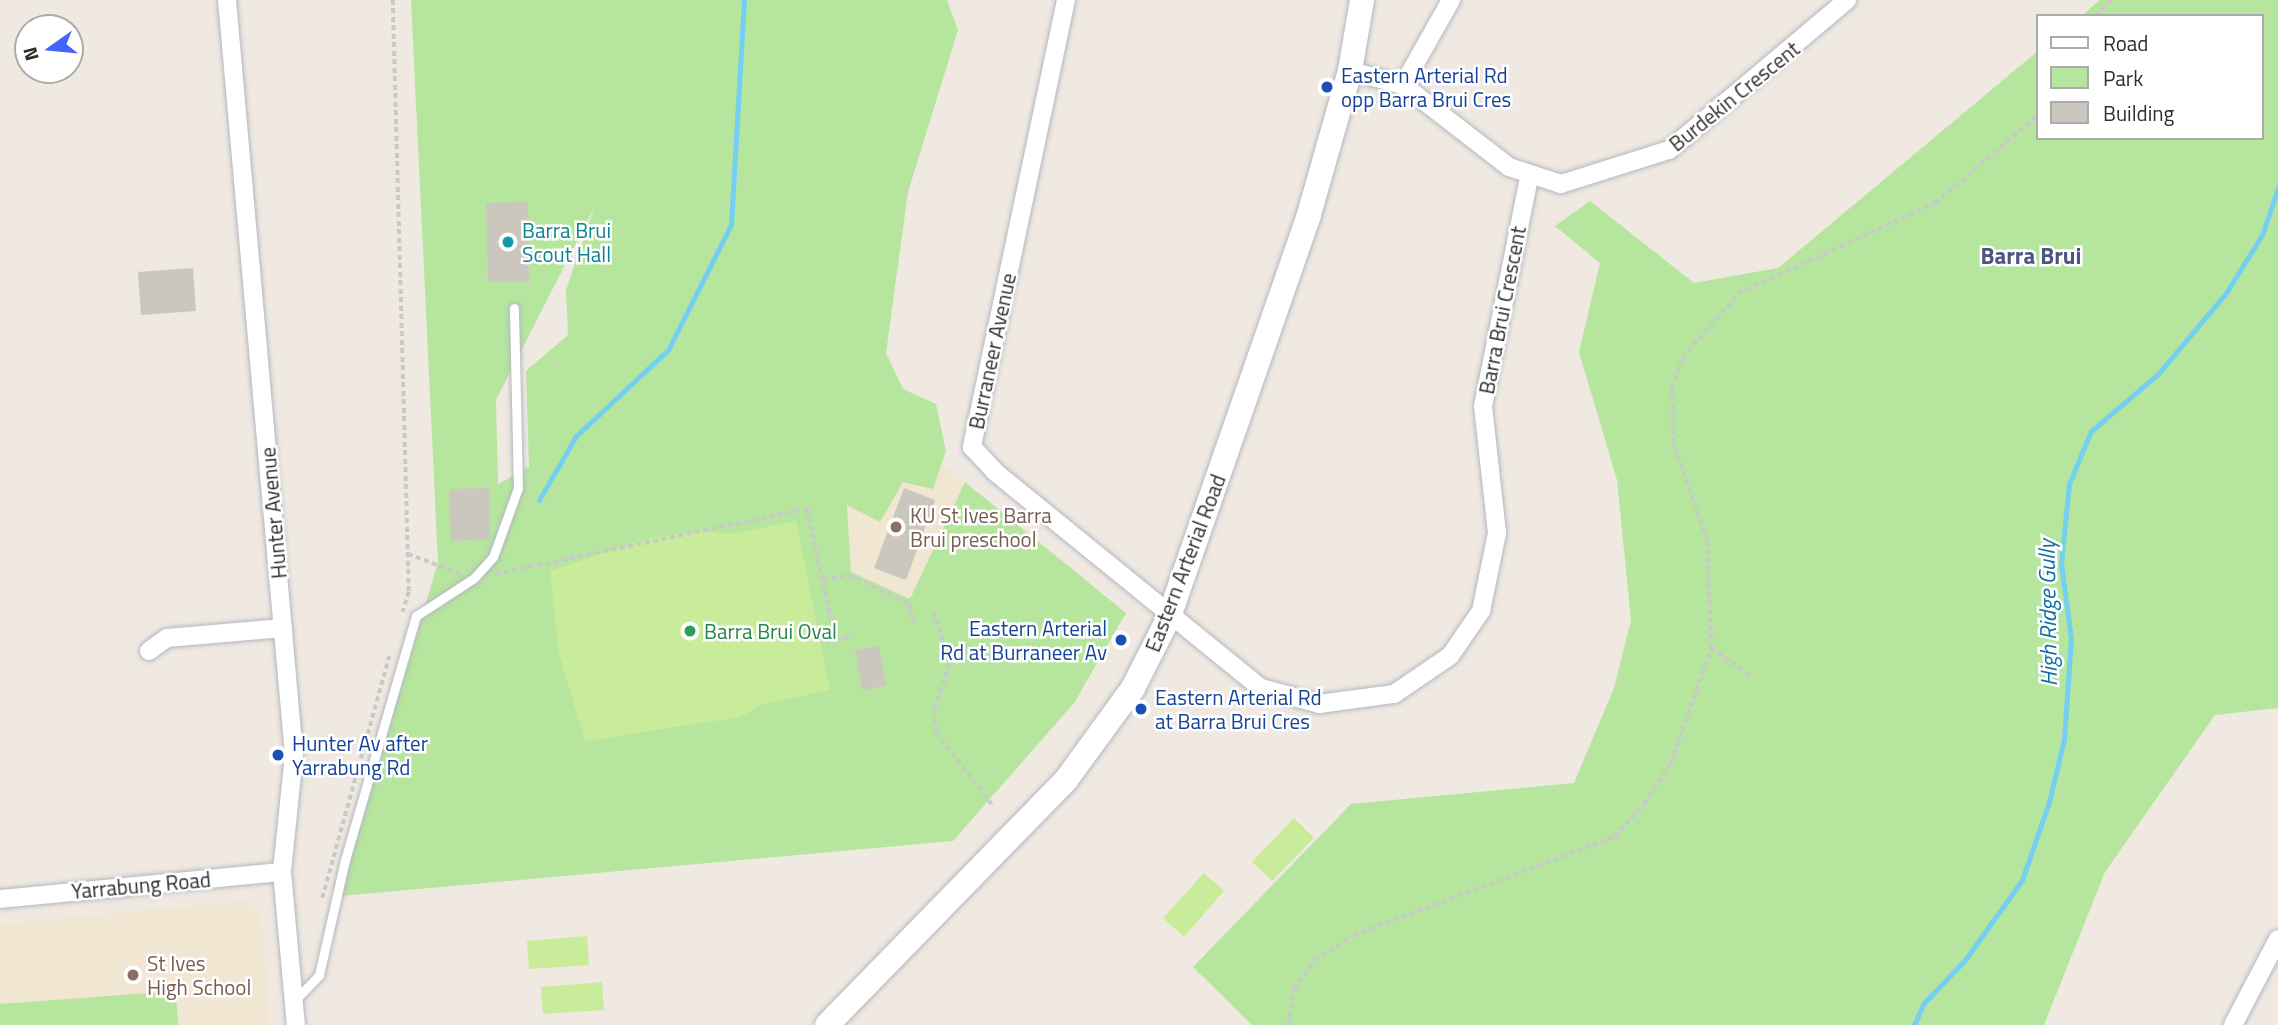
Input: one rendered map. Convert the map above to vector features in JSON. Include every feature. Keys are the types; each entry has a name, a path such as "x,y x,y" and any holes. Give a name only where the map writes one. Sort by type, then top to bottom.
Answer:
{"main road":[{"name":"Eastern Arterial Road","path":"827,1025 1066,780 1133,688 1169,617 1308,218 1350,71 1362,0"}],"street":[{"name":"Hunter Avenue","path":"228,0 294,755 282,872 296,1025"},
{"name":"Burraneer Avenue","path":"1066,0 972,447 1169,617"},
{"path":"1404,85 1451,0"},
{"name":"Burdekin Crescent","path":"1350,71 1404,85 1529,177 1561,184 1669,150 1847,0"},
{"name":"Barra Brui Crescent","path":"1169,617 1261,688 1319,704 1394,694 1431,673 1466,636 1482,611 1496,558 1483,406 1529,177"},
{"path":"149,651 167,638 283,628"},
{"name":"Yarrabung Road","path":"0,898 282,872"},
{"path":"2233,1025 2278,939"}],"lane":[{"path":"294,1001 319,975 345,860 416,616 474,578 493,557 518,488 514,308"}],"path":[{"path":"393,0 409,592 401,619"},
{"path":"2097,14 2111,0"},
{"path":"1288,1025 1294,989 1308,970 1354,935 1614,837 1671,763 1711,648 1707,540 1672,443 1672,388 1682,358 1739,293 1935,203 2036,117"},
{"path":"408,554 474,578 807,509 836,640 854,636"},
{"path":"823,580 849,575 909,604 914,624"},
{"path":"934,612 950,664 934,711 937,733 993,806"},
{"path":"320,909 332,844 393,645"},
{"path":"1711,648 1752,676"}],"shaded area":[{"name":"KU St Ives Barra Brui preschool","path":"841,398 880,412 965,482 910,600 851,572"},
{"name":"St Ives High School","path":"245,901 261,916 270,1025 0,1025 0,924"}],"green space":[{"path":"411,0 947,0 958,30 908,192 886,353 903,389 936,404 946,451 933,489 903,482 880,522 847,505 851,572 910,599 965,482 1126,613 1074,703 953,841 340,896 438,562","holes":["594,208 566,290 568,335 526,371 529,467 498,484 496,400"]},
{"path":"2100,0 2278,0 2278,708 2215,715 2105,872 2044,1025 1252,1025 1193,967 1351,804 1574,783 1614,688 1631,620 1617,480 1579,352 1600,263 1555,226 1590,201 1694,283 1778,268 2036,53 2036,140 2264,140 2264,14 2083,14"},
{"name":"Barra Brui Oval","path":"796,521 830,690 763,704 740,717 585,741 559,654 550,571 649,538 701,531 732,534"},
{"path":"1294,818 1314,838 1272,881 1252,862"},
{"path":"1204,873 1224,891 1184,937 1163,918"},
{"path":"587,936 589,965 529,969 527,941"},
{"path":"602,982 604,1010 543,1014 541,987"},
{"path":"176,991 178,1025 0,1025 0,1004"}],"building":[{"name":"Barra Brui Scout Hall","path":"528,202 529,282 488,282 486,203"},
{"path":"193,268 196,311 141,315 138,272"},
{"path":"489,488 490,539 451,541 449,489"},
{"path":"904,488 935,500 906,580 874,568"},
{"path":"879,646 886,686 862,690 855,650"}],"waterway":[{"path":"539,500 576,436 668,350 731,225 744,0"},
{"name":"High Ridge Gully","path":"1914,1025 1924,1003 1965,960 2022,880 2049,802 2064,739 2071,639 2061,563 2069,484 2091,431 2158,374 2226,293 2262,235 2278,188"}],"place":[{"name":"Eastern Arterial Rd opp Barra Brui Cres","path":"1327,87"},
{"name":"Barra Brui Scout Hall","path":"508,242"},
{"name":"KU St Ives Barra Brui preschool","path":"896,527"},
{"name":"Barra Brui Oval","path":"690,631"},
{"name":"Eastern Arterial Rd at Burraneer Av","path":"1121,640"},
{"name":"Eastern Arterial Rd at Barra Brui Cres","path":"1141,709"},
{"name":"Hunter Av after Yarrabung Rd","path":"278,755"},
{"name":"St Ives High School","path":"133,975"}],"district":[{"name":"Barra Brui","path":"2031,256"}]}
